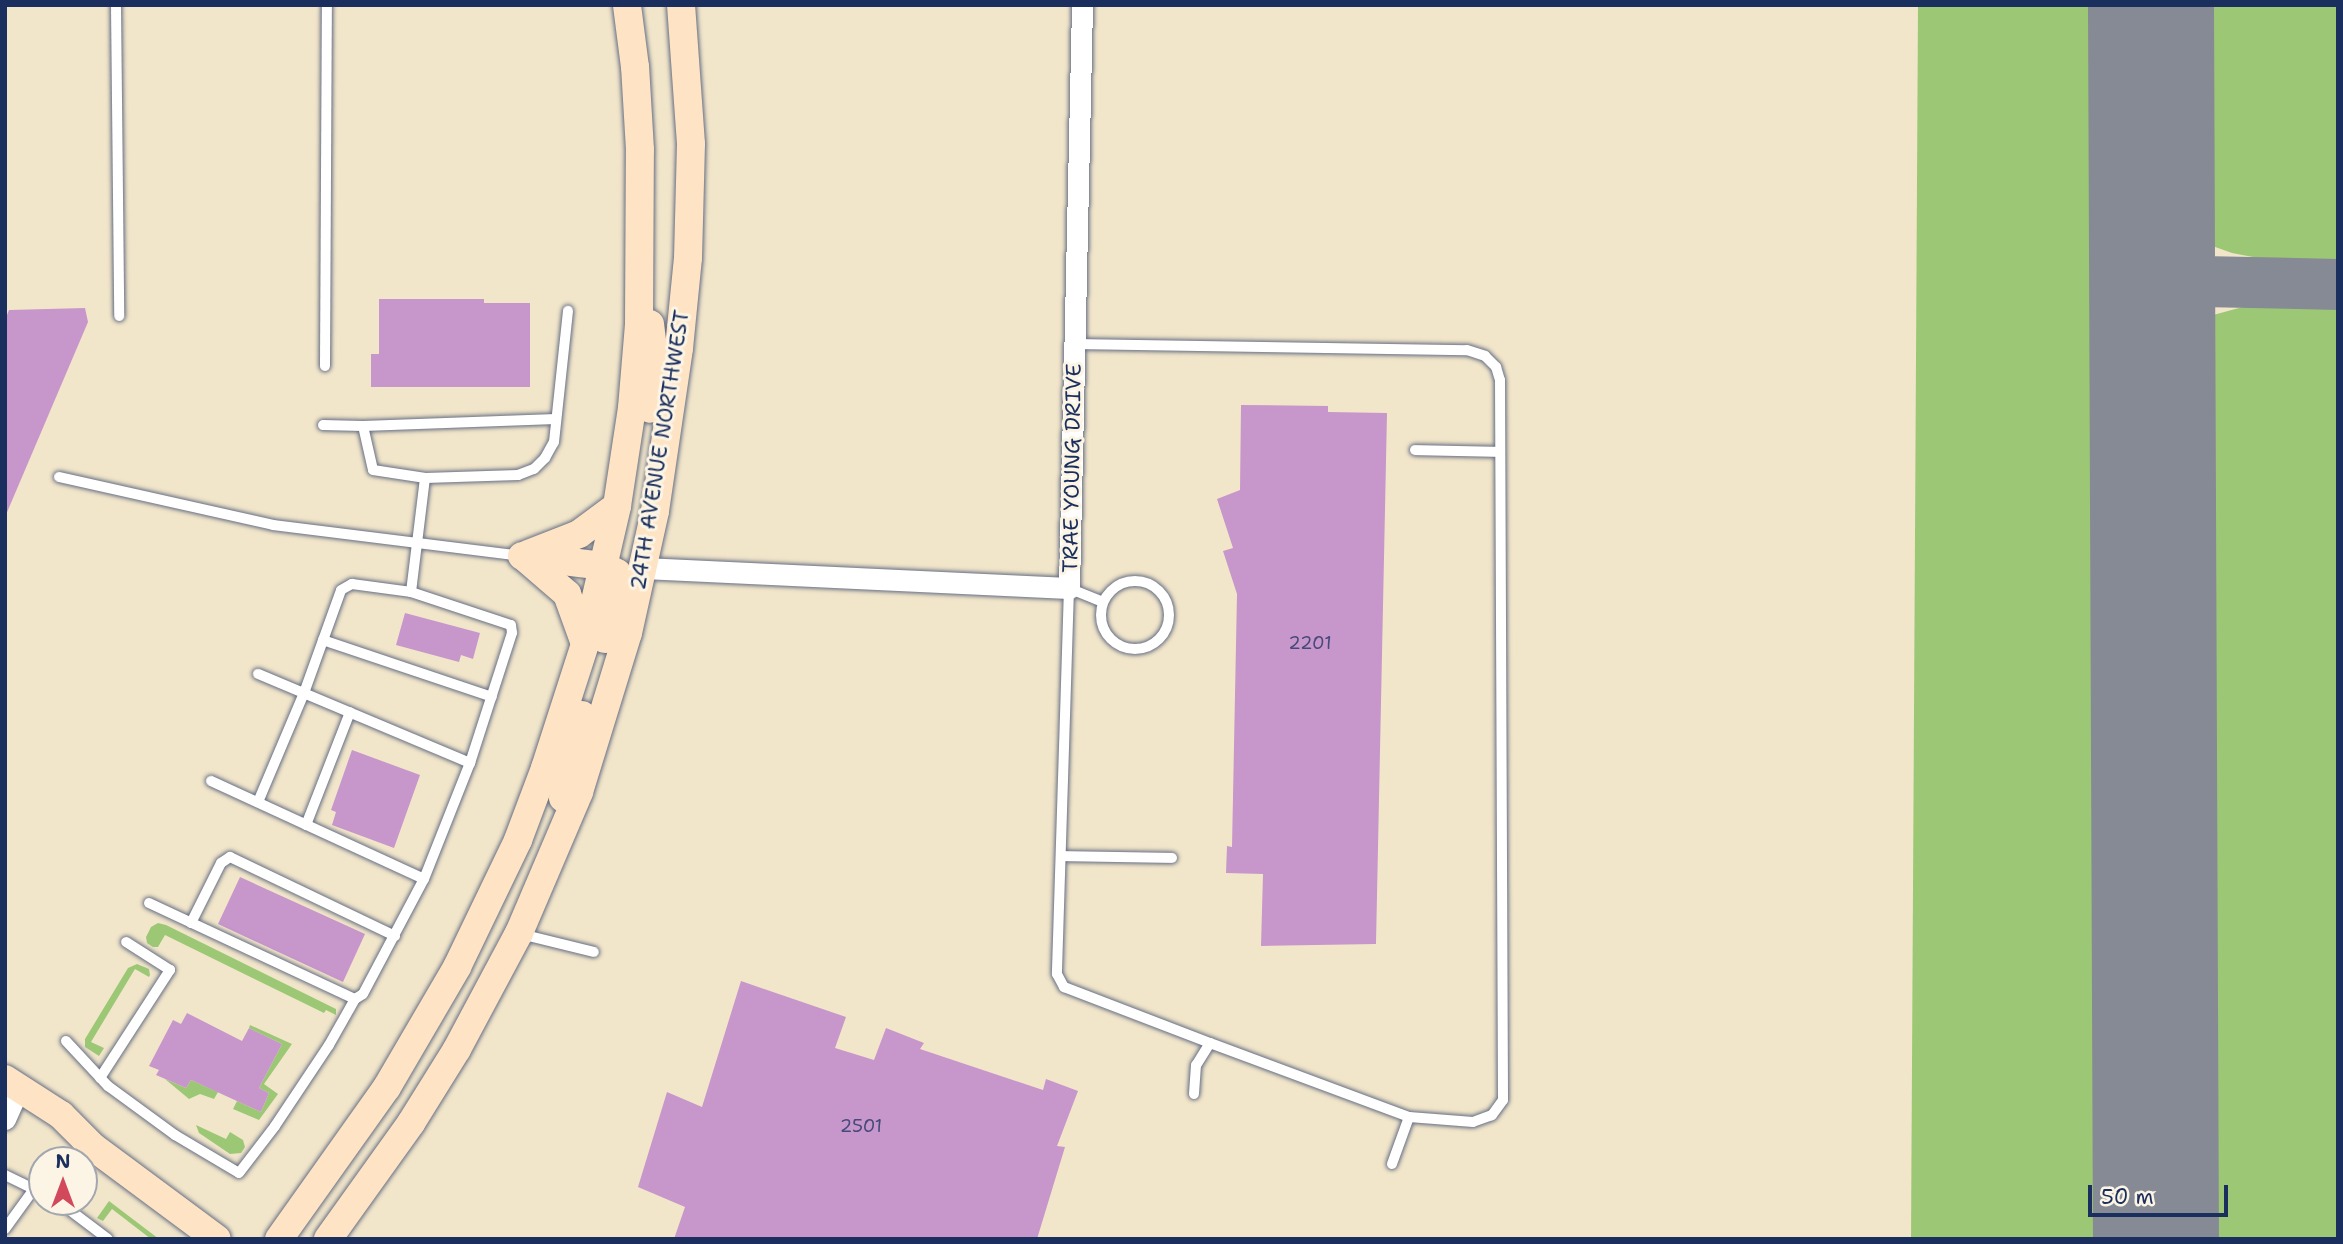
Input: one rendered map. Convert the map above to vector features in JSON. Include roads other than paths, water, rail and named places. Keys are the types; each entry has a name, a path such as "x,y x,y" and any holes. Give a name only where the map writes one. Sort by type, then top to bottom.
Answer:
{"main road":[{"name":"24TH AVENUE NORTHWEST","path":"279,1239 387,1087 457,967 522,828 559,729 585,644 617,506 632,408 641,255 637,108 627,5"},
{"name":"24TH AVENUE NORTHWEST","path":"328,1239 411,1123 457,1049 519,933 557,846 606,710 643,568 672,401 688,258 691,144 681,5"},
{"path":"641,255 655,363 646,450 631,538 633,554 643,568"},
{"path":"522,556 579,534 617,506"},
{"path":"522,556 604,566 617,573 620,582 568,765 557,846"},
{"path":"522,556 567,594 585,644"},
{"path":"12,1084 61,1115 93,1147 217,1239"}],"street":[{"name":"TRAE YOUNG DRIVE","path":"643,568 1069,588 1082,5"},
{"path":"5,1119 12,1084"}],"lane":[{"path":"116,5 119,317"},
{"path":"325,366 327,5"},
{"path":"363,426 373,470 425,478 517,475 534,469 554,442 568,311"},
{"path":"1074,344 1467,350 1485,356 1496,367 1500,380 1503,1100 1492,1115 1473,1122 1409,1117 1064,987 1058,974 1069,588 1103,601"},
{"path":"323,425 556,419"},
{"path":"1415,450 1500,452"},
{"path":"58,477 273,525 522,556"},
{"path":"411,592 419,545 425,478"},
{"path":"1125,582 1147,583 1164,596 1170,617 1167,628 1152,644 1142,648 1119,645 1104,628 1101,617 1103,601 1115,587 1125,582"},
{"path":"66,1041 100,1078 175,1135 239,1174 329,1045 355,999 363,994 424,879 470,763 512,633 511,625 411,592 352,584 346,586 341,590 304,693 258,802"},
{"path":"323,640 492,697"},
{"path":"258,674 470,763"},
{"path":"306,825 350,712"},
{"path":"211,780 424,879"},
{"path":"1061,856 1172,858"},
{"path":"191,923 221,863 229,857 395,936"},
{"path":"149,903 355,999"},
{"path":"519,933 594,952"},
{"path":"100,1078 170,970 127,942"},
{"path":"1194,1094 1196,1065 1210,1043"},
{"path":"1392,1164 1409,1117"},
{"path":"5,1175 28,1186"},
{"path":"5,1229 28,1203"},
{"path":"78,1216 108,1239"}]}
